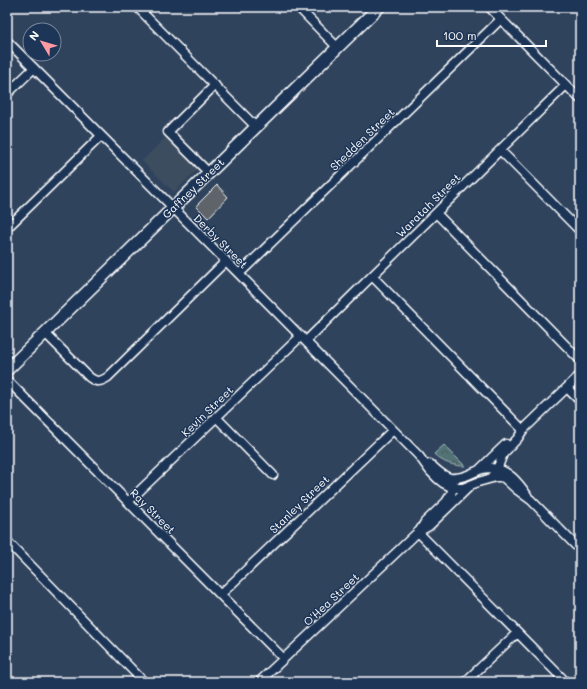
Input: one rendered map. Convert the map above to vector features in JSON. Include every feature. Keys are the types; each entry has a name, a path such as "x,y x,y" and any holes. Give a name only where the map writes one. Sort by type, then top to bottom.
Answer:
{"main road":[{"name":"Gaffney Street","path":"7,370 379,7"}],"street":[{"path":"137,7 256,127"},
{"path":"298,7 338,48"},
{"path":"489,7 580,99"},
{"name":"Shedden Street","path":"239,274 501,19"},
{"name":"Derby Street","path":"7,41 419,456 449,478 467,476 480,469"},
{"path":"7,94 34,68"},
{"path":"209,173 168,132 215,85"},
{"name":"Waratah Street","path":"303,339 372,276 566,85"},
{"path":"7,228 101,136"},
{"path":"500,150 580,231"},
{"path":"436,213 580,360"},
{"path":"45,333 89,377 96,381 102,381 108,377 226,261"},
{"path":"372,276 523,430"},
{"name":"Kevin Street","path":"128,502 216,417 303,339"},
{"path":"488,480 495,474 503,454 518,438 523,430 580,375"},
{"name":"Ray Street","path":"7,380 283,658"},
{"path":"567,388 580,401"},
{"path":"216,417 273,475"},
{"name":"Stanley Street","path":"220,595 393,430"},
{"path":"480,469 515,434 523,430"},
{"name":"Derby Street","path":"419,456 438,479 453,488"},
{"path":"480,469 498,468 509,474 520,485 531,500 580,550"},
{"name":"O'Hea Street","path":"259,682 418,532 425,522 446,502 456,481 467,476"},
{"path":"453,488 463,488 478,482 500,477 504,478 531,500"},
{"name":"O'Hea Street","path":"418,532 430,526 471,485"},
{"path":"418,532 566,682"},
{"path":"7,541 144,682"},
{"path":"466,682 517,633"}],"shaded area":[{"path":"166,137 199,168 174,192 142,161"}],"green space":[{"path":"444,445 465,466 448,463 441,460 434,454"}],"building":[{"path":"217,185 228,197 208,218 196,206"}]}
